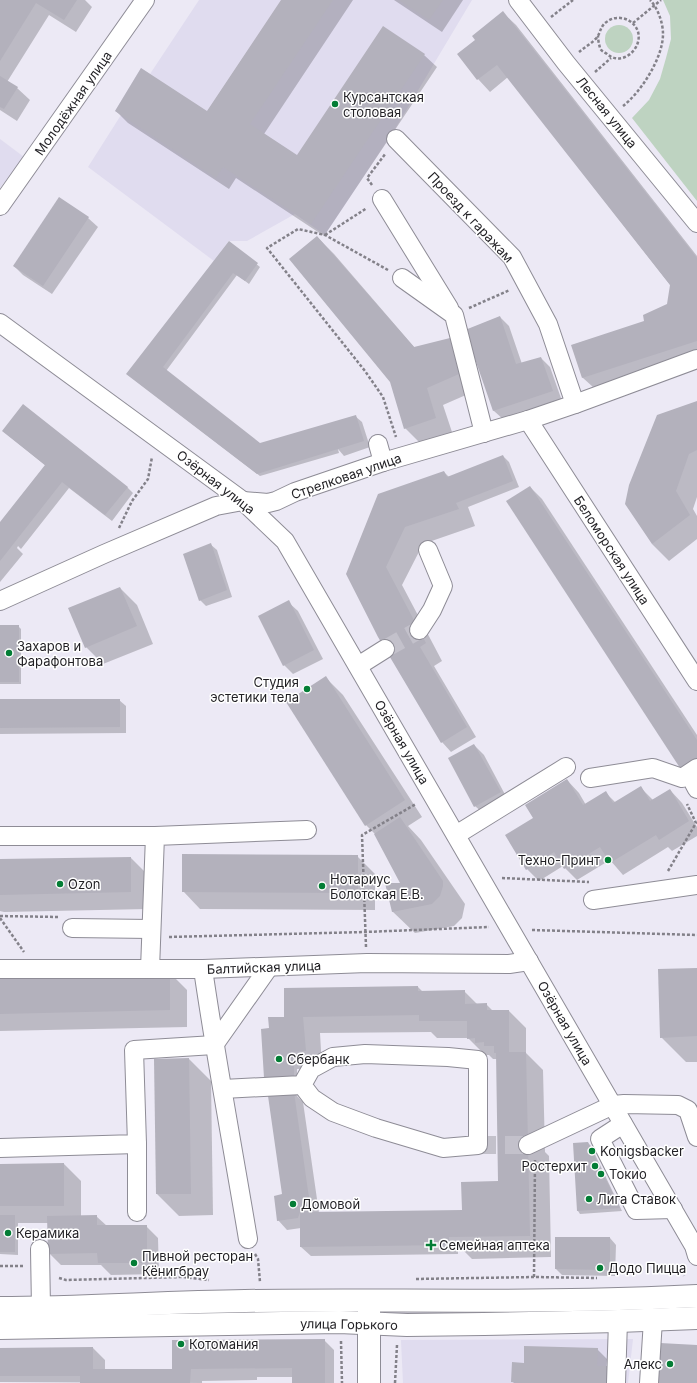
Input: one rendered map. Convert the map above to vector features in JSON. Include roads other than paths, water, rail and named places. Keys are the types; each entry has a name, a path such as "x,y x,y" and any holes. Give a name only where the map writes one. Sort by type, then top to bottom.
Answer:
{"main road":[{"name":"улица Горького","path":"0,1308 244,1301 607,1300 697,1296"},
{"path":"369,1301 369,1383"},
{"name":"улица Горького","path":"0,1328 370,1323 407,1325 697,1318"}],"street":[{"name":"Молодёжная улица","path":"0,206 145,0"},
{"name":"Лесная улица","path":"518,0 566,63 697,223"},
{"name":"Проезд к гаражам","path":"396,139 512,257 548,324 575,404"},
{"path":"382,199 454,315 484,433"},
{"path":"402,278 454,315"},
{"name":"Озёрная улица","path":"0,323 243,501 285,541 696,1249"},
{"name":"Стрелковая улица","path":"0,601 216,506 243,501 268,503 276,501 295,492 383,462 528,420 697,358"},
{"name":"Беломорская улица","path":"528,420 697,681"},
{"path":"378,444 383,462"},
{"path":"419,630 432,610 443,586 428,550"},
{"path":"358,666 385,649"},
{"path":"456,835 566,767"},
{"path":"590,778 652,768 692,783"},
{"path":"0,836 155,836 307,830"},
{"path":"150,969 155,836"},
{"path":"593,900 697,885"},
{"path":"72,928 151,937"},
{"name":"Балтийская улица","path":"0,969 203,969 367,964 509,964 528,961"},
{"path":"214,1045 269,967"},
{"path":"203,969 214,1045 223,1089 248,1239"},
{"path":"137,1212 137,1144 134,1050 214,1045"},
{"path":"365,1054 448,1057 478,1060 478,1145 443,1148 376,1128 333,1112 312,1098 302,1085 311,1069 333,1057 365,1054"},
{"path":"223,1089 302,1085"},
{"path":"532,1143 613,1105 624,1104 678,1105 688,1110 697,1137"},
{"path":"623,1124 600,1138 636,1210 673,1208"},
{"path":"0,1148 137,1144"},
{"path":"40,1249 41,1308"},
{"path":"649,1383 653,1320"},
{"path":"616,1383 618,1321"}],"tunnel":[{"path":"385,649 419,630"},
{"path":"478,1145 528,1145"}],"place":[{"name":"Курсантская столовая","path":"335,104"},
{"name":"Захаров и Фарафонтова","path":"9,653"},
{"name":"Студия эстетики тела","path":"307,689"},
{"name":"Техно-Принт","path":"608,860"},
{"name":"Ozon","path":"60,884"},
{"name":"Нотариус Болотская Е.В.","path":"322,886"},
{"name":"Сбербанк","path":"279,1059"},
{"name":"Konigsbacker","path":"592,1151"},
{"name":"Ростерхит","path":"595,1166"},
{"name":"Токио","path":"601,1174"},
{"name":"Лига Ставок","path":"589,1199"},
{"name":"Домовой","path":"293,1204"},
{"name":"Керамика","path":"8,1233"},
{"name":"Семейная аптека","path":"431,1245"},
{"name":"Пивной ресторан Кёнигбрау","path":"134,1263"},
{"name":"Додо Пицца","path":"600,1268"},
{"name":"Котомания","path":"181,1344"},
{"name":"Алекс","path":"670,1364"}]}
